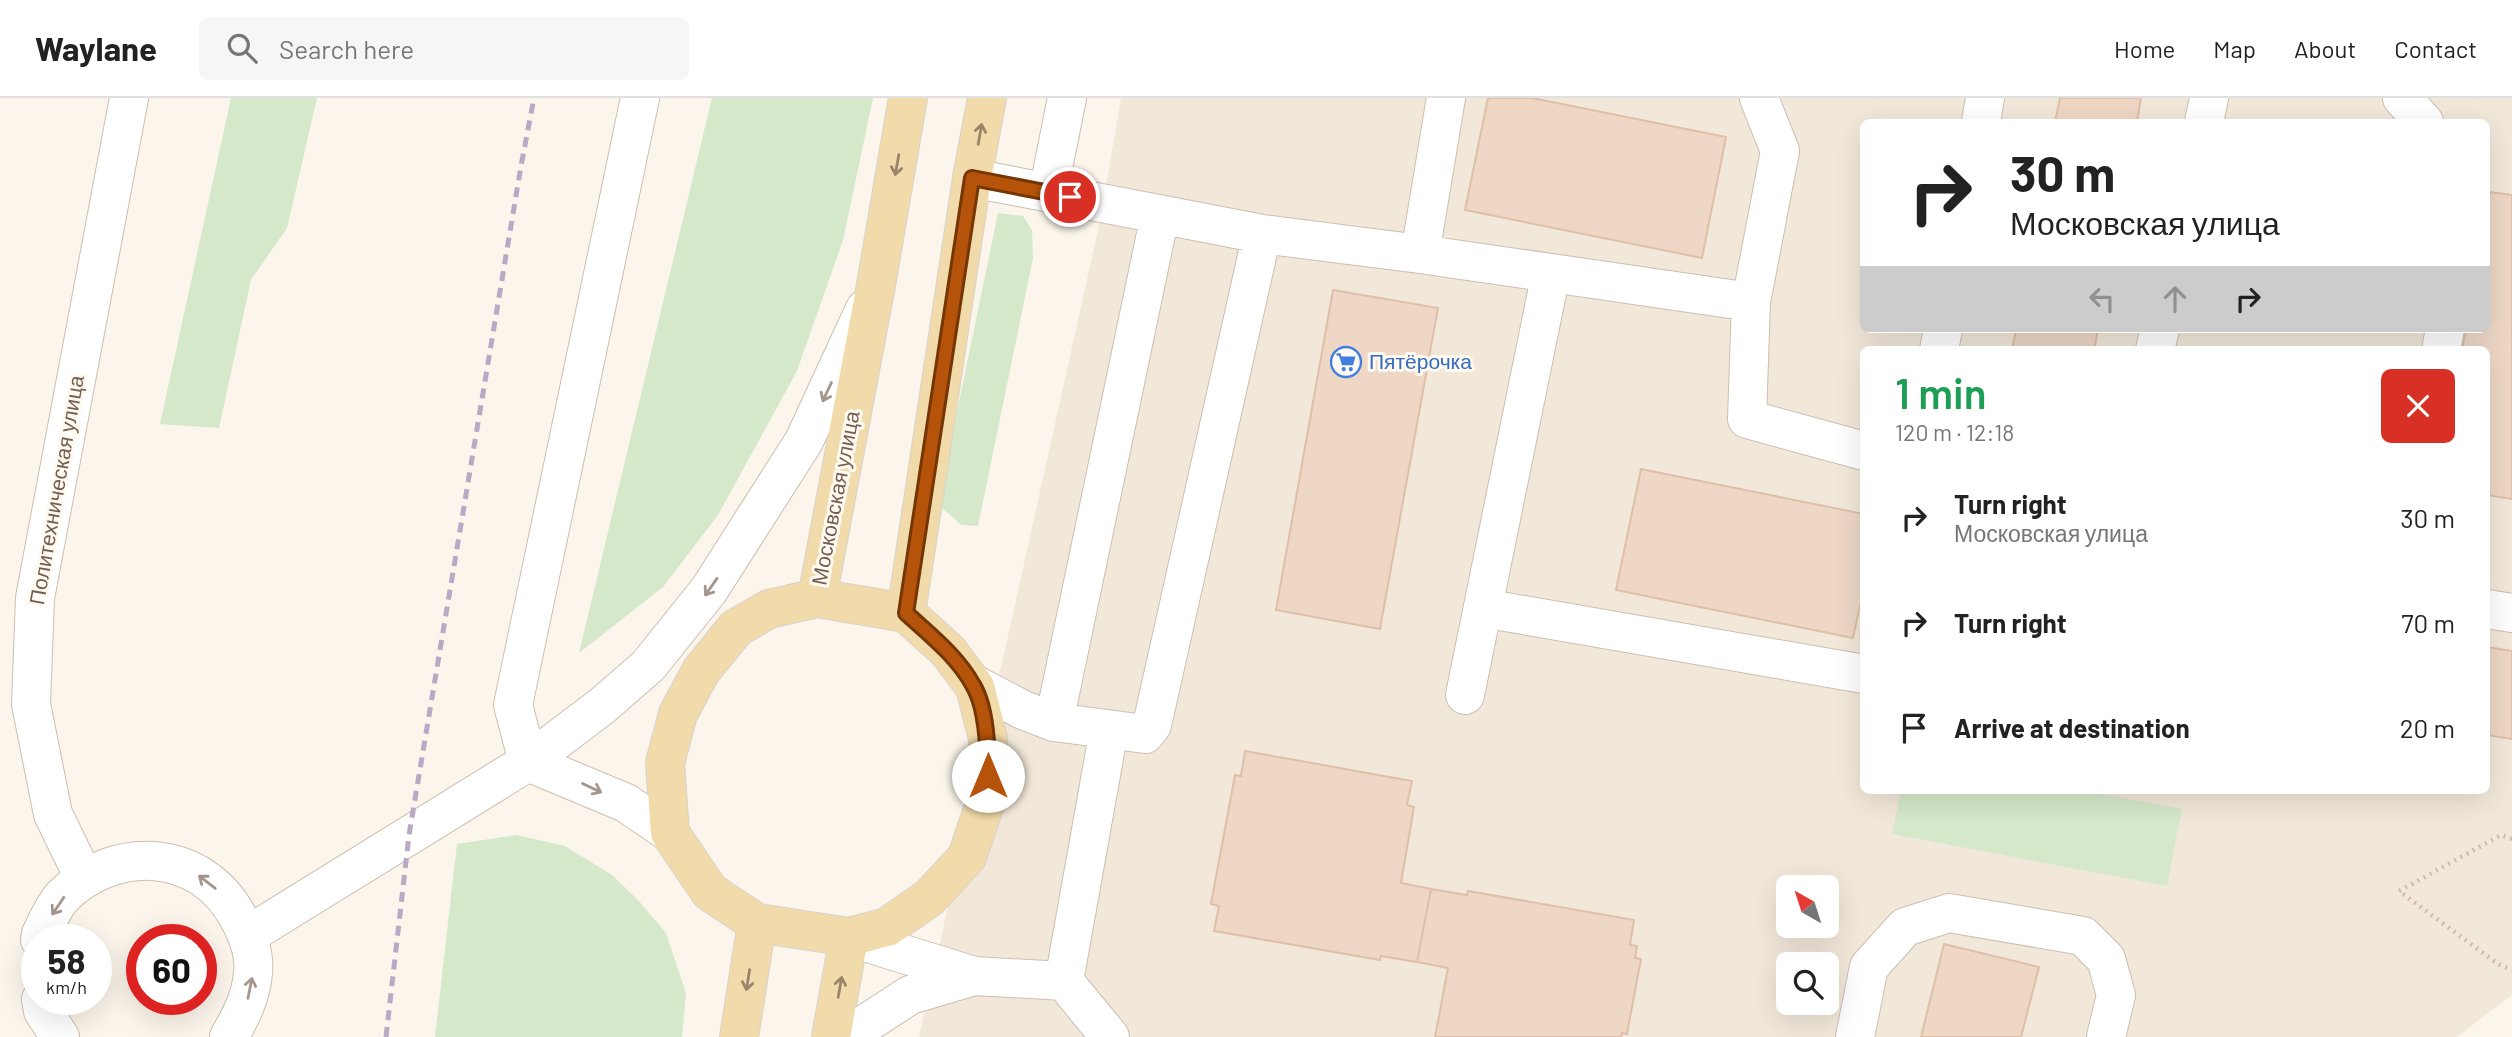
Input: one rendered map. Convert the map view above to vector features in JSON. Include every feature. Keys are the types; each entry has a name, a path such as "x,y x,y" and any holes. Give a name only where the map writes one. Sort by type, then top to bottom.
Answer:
{"main road":[{"name":"Московская улица","path":"670,833 665,763 678,714 701,671 736,628 769,608 817,598 908,98"},
{"path":"906,613 972,178 987,98"},
{"path":"670,833 710,892 758,923 849,937 887,927 929,898 967,857 988,795 988,738 972,683 948,651 906,613 817,598"},
{"path":"739,1037 758,923"},
{"path":"831,1037 849,937"}],"street":[{"name":"Политехническая улица","path":"85,878 53,814 31,704 35,598 130,98"},
{"path":"528,762 513,705 640,98"},
{"path":"1048,193 1067,98"},
{"path":"1419,254 1446,98"},
{"path":"1759,98 1780,150 1751,302 1747,419 1860,450"},
{"path":"1982,119 1985,98"},
{"path":"2205,119 2209,98"},
{"path":"2402,98 2421,119"},
{"path":"972,178 1262,234 1751,302"},
{"path":"1054,722 1160,215"},
{"path":"972,683 1054,722 1144,734 1152,725 1262,234"},
{"path":"1465,695 1551,273"},
{"path":"248,935 528,762 602,706 648,666 709,590 803,441 876,285"},
{"path":"1483,608 1860,673"},
{"path":"2490,609 2512,612"},
{"path":"648,666 736,628"},
{"path":"1065,981 1109,730"},
{"path":"528,762 626,803 670,833"},
{"path":"48,924 60,900 85,878 126,861 164,861 201,876 230,901 248,935 253,971 246,1006 229,1037"},
{"path":"1855,1037 1869,967 1905,927 1949,913 2083,936 2106,959 2116,995 2106,1037"},
{"path":"849,937 974,976 1065,981 1110,1037"},
{"path":"854,1037 864,1025 910,995 974,976"},
{"path":"46,1015 60,1037"}],"path":[{"path":"2512,839 2501,835 2399,891 2498,964 2512,970"}],"shaded area":[{"path":"1121,98 2512,98 2512,995 2457,1037 919,1037 1100,221"}],"green space":[{"path":"231,98 317,98 287,228 251,280 219,428 160,424"},
{"path":"712,98 873,98 843,240 797,371 718,515 663,587 579,653"},
{"path":"998,213 1023,216 1032,230 1033,258 978,526 961,525 938,504"},
{"path":"1900,794 2101,794 2182,809 2167,886 1892,834"},
{"path":"516,835 565,846 612,875 666,933 686,993 682,1037 435,1037 457,844"}],"building":[{"path":"1488,98 1532,98 1726,137 1702,258 1465,210"},
{"path":"2060,98 2141,98 2138,119 2056,119"},
{"path":"2490,192 2512,195 2512,499 2490,495 2490,346 2463,346 2465,333 2490,333"},
{"path":"1333,290 1438,308 1380,629 1276,610"},
{"path":"2015,333 2097,333 2095,346 2013,346"},
{"path":"1641,469 1860,513 1860,606 1853,638 1616,590"},
{"path":"2490,647 2512,651 2512,739 2490,735"},
{"path":"1245,751 1412,781 1407,805 1414,807 1401,883 1431,889 1417,962 1381,956 1380,960 1214,931 1219,906 1211,904 1235,775 1241,776"},
{"path":"1431,889 1467,895 1468,891 1634,920 1630,945 1637,946 1635,958 1641,959 1627,1034 1622,1033 1621,1037 1435,1037 1448,968 1417,962"},
{"path":"1944,944 2039,967 2021,1037 1921,1037"}],"railway":[{"path":"386,1037 409,835 534,98"}],"place":[{"name":"Пятёрочка","path":"1346,362"}],"route":[{"path":"988,776 988,738 975,687 948,651 906,613 972,178 1070,197"}]}
